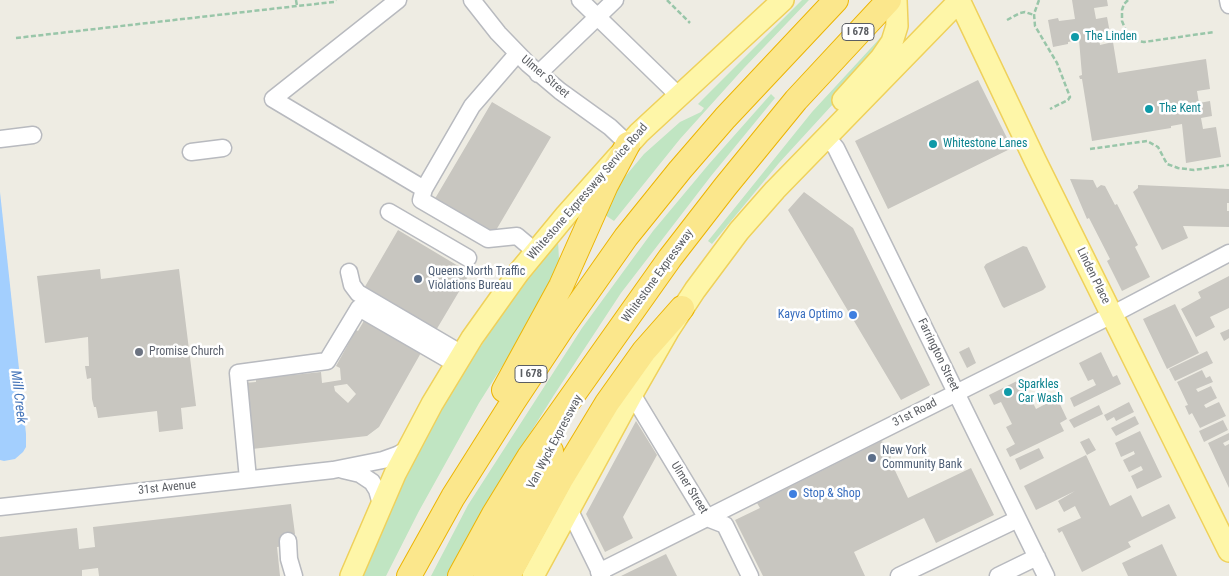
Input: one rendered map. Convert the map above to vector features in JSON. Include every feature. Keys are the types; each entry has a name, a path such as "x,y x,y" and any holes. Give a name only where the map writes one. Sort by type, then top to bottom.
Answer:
{"highway":[{"name":"I 678","path":"408,576 465,477 550,346 609,261 655,201 725,118 836,0"},
{"name":"Whitestone Expressway","path":"460,576 494,514 529,457 688,234 828,64 888,0"},
{"path":"420,555 513,373 561,286 606,185 628,144"},
{"path":"508,576 561,479 607,402 639,357 682,308"},
{"name":"Van Wyck Expressway","path":"486,576 521,505 574,406 631,312"}],"main road":[{"name":"Whitestone Expressway Service Road","path":"351,576 381,504 408,449 459,359 497,301 628,144 678,95 783,0"},
{"path":"628,144 652,134 664,126 714,82 797,0"},
{"path":"827,136 838,107 885,54 892,42 897,26 896,0"},
{"path":"533,576 632,394 682,308 707,273 750,218 785,178 959,0"},
{"name":"Linden Place","path":"959,0 1035,160 1229,551"}],"street":[{"path":"398,0 273,99 424,189"},
{"name":"Ulmer Street","path":"472,0 490,24 538,74 610,127 628,144"},
{"path":"580,0 678,95"},
{"path":"538,74 615,0"},
{"path":"1228,0 1229,4"},
{"path":"518,54 472,106 424,189 421,200 488,239 517,236 536,252"},
{"path":"0,138 33,135"},
{"name":"Farrington Street","path":"827,136 836,148 1046,576"},
{"path":"191,152 223,148"},
{"path":"389,212 468,258"},
{"name":"31st Road","path":"601,574 706,518 1112,314 1229,253"},
{"path":"349,272 352,285 358,293 459,359"},
{"path":"248,479 238,373 327,361 360,308 459,359"},
{"name":"Ulmer Street","path":"632,394 706,518 725,525 750,576"},
{"name":"31st Avenue","path":"0,507 333,470 383,460 408,449"},
{"name":"31st Avenue","path":"333,470 355,472 369,479 378,490 381,504"},
{"path":"569,509 601,574"},
{"path":"900,576 1018,519"},
{"path":"288,541 289,559 294,576"},
{"path":"998,576 1037,557"}],"path":[{"path":"296,0 297,6"},
{"path":"16,38 334,2 336,0"},
{"path":"667,0 690,23"},
{"path":"1039,0 1034,15 1036,30 1057,63 1070,98 1050,109"},
{"path":"1128,0 1122,10 1122,21 1127,33 1138,41 1144,42 1214,32"},
{"path":"1007,20 1025,12 1034,15"},
{"path":"1090,149 1147,142 1158,147 1167,164 1178,168 1194,170 1229,165"}],"green space":[{"path":"802,0 809,0 680,139 614,221 602,213 618,185 644,154 680,122 701,112 704,108 698,104"},
{"path":"893,24 877,56 779,163 712,244 708,241 812,112"},
{"path":"771,94 775,98 711,176 621,293 554,395 517,454 450,572 456,576 431,576 468,505 582,328 653,231"},
{"path":"558,240 559,260 554,284 479,403 419,511 386,576 362,576 420,445 475,355 519,289"}],"water":[{"name":"Mill Creek","path":"0,192 26,434 26,447 23,452 15,459 4,461 0,460"}],"building":[{"name":"The Kent","path":"1072,0 1107,0 1108,6 1094,8 1096,19 1107,17 1110,33 1098,34 1100,45 1113,42 1118,73 1206,59 1210,89 1197,91 1199,103 1210,101 1212,116 1201,118 1203,129 1216,127 1221,157 1186,163 1182,124 1171,126 1171,128 1092,141 1082,79 1079,76 1082,75 1079,40 1053,47 1048,20 1058,18 1059,21 1075,19"},
{"name":"Whitestone Lanes","path":"978,80 1012,148 888,209 855,141"},
{"path":"492,102 551,137 492,237 433,202"},
{"path":"1070,179 1093,180 1097,188 1101,185 1105,186 1115,205 1117,204 1138,245 1135,247 1150,277 1122,291 1107,261 1110,259 1089,218 1087,219"},
{"path":"1138,185 1229,189 1227,211 1229,211 1229,227 1183,226 1188,238 1162,250 1133,192 1138,188"},
{"path":"804,192 853,228 930,385 901,400 788,210"},
{"name":"Queens North Traffic Violations Bureau","path":"398,230 470,273 435,332 363,290"},
{"path":"1023,246 1027,247 1046,287 1004,308 984,267 986,264"},
{"name":"Promise Church","path":"100,269 101,279 179,269 196,406 181,408 183,429 159,432 157,411 98,418 92,399 91,378 87,379 85,366 89,366 88,337 45,343 37,276"},
{"path":"1229,276 1229,308 1210,317 1215,327 1196,337 1181,309 1201,298 1198,292"},
{"path":"1175,304 1199,353 1167,369 1143,319"},
{"path":"365,319 422,351 379,427 367,436 252,449 244,383 256,382 256,379 321,372 322,383 341,380 340,368 336,366 356,330 358,331","holes":["347,384 356,394 348,403 335,391 334,386"]},
{"path":"1229,329 1229,338 1224,341 1220,333"},
{"path":"969,347 976,363 967,368 959,352"},
{"path":"1207,351 1213,363 1175,381 1169,369"},
{"path":"1101,352 1113,377 1117,375 1121,384 1074,407 1070,398 1096,385 1093,379 1088,381 1079,363"},
{"path":"1202,370 1206,378 1210,376 1213,382 1196,389 1198,392 1211,386 1217,398 1204,405 1206,408 1219,402 1226,416 1200,428 1192,413 1189,415 1185,406 1188,405 1177,382"},
{"path":"1021,379 1036,409 1057,398 1067,419 1060,423 1064,431 1010,457 1006,449 1015,444 1006,427 1012,424 1001,402 994,405 989,395"},
{"path":"1129,402 1134,412 1116,421 1114,417 1107,421 1104,415"},
{"path":"1099,405 1103,414 1074,428 1069,420"},
{"path":"1135,416 1139,424 1116,436 1111,428"},
{"path":"1223,420 1228,430 1204,442 1199,431"},
{"path":"636,421 657,455 623,517 633,538 605,552 586,514"},
{"path":"1140,431 1162,477 1137,489 1131,476 1143,470 1141,466 1129,472 1123,460 1135,454 1134,451 1121,457 1115,443"},
{"path":"1229,433 1229,440 1223,443 1225,446 1229,444 1229,488 1208,443"},
{"path":"1089,438 1096,450 1087,455 1080,442"},
{"path":"881,441 885,443 891,456 890,460 908,498 971,468 994,515 936,543 924,518 854,552 865,576 763,576 735,520 760,508 757,503"},
{"path":"1039,448 1044,458 1020,470 1015,459"},
{"path":"1086,455 1110,506 1131,495 1142,517 1169,504 1176,518 1128,542 1131,547 1082,572 1062,531 1059,533 1057,529 1081,518 1075,506 1064,512 1058,501 1075,491 1036,510 1024,486"},
{"path":"291,504 295,534 285,535 286,546 277,547 280,576 99,576 98,568 82,570 82,576 0,576 0,537 77,528 79,549 95,547 93,527"},
{"path":"1162,544 1177,576 1128,576 1122,563"},
{"path":"666,554 677,576 621,576"}],"place":[{"name":"The Linden","path":"1075,37"},
{"name":"The Kent","path":"1149,109"},
{"name":"Whitestone Lanes","path":"933,144"},
{"name":"Queens North Traffic Violations Bureau","path":"418,279"},
{"name":"Kayva Optimo","path":"853,315"},
{"name":"Promise Church","path":"139,352"},
{"name":"Sparkles Car Wash","path":"1008,392"},
{"name":"New York Community Bank","path":"872,458"},
{"name":"Stop & Shop","path":"793,494"}]}
